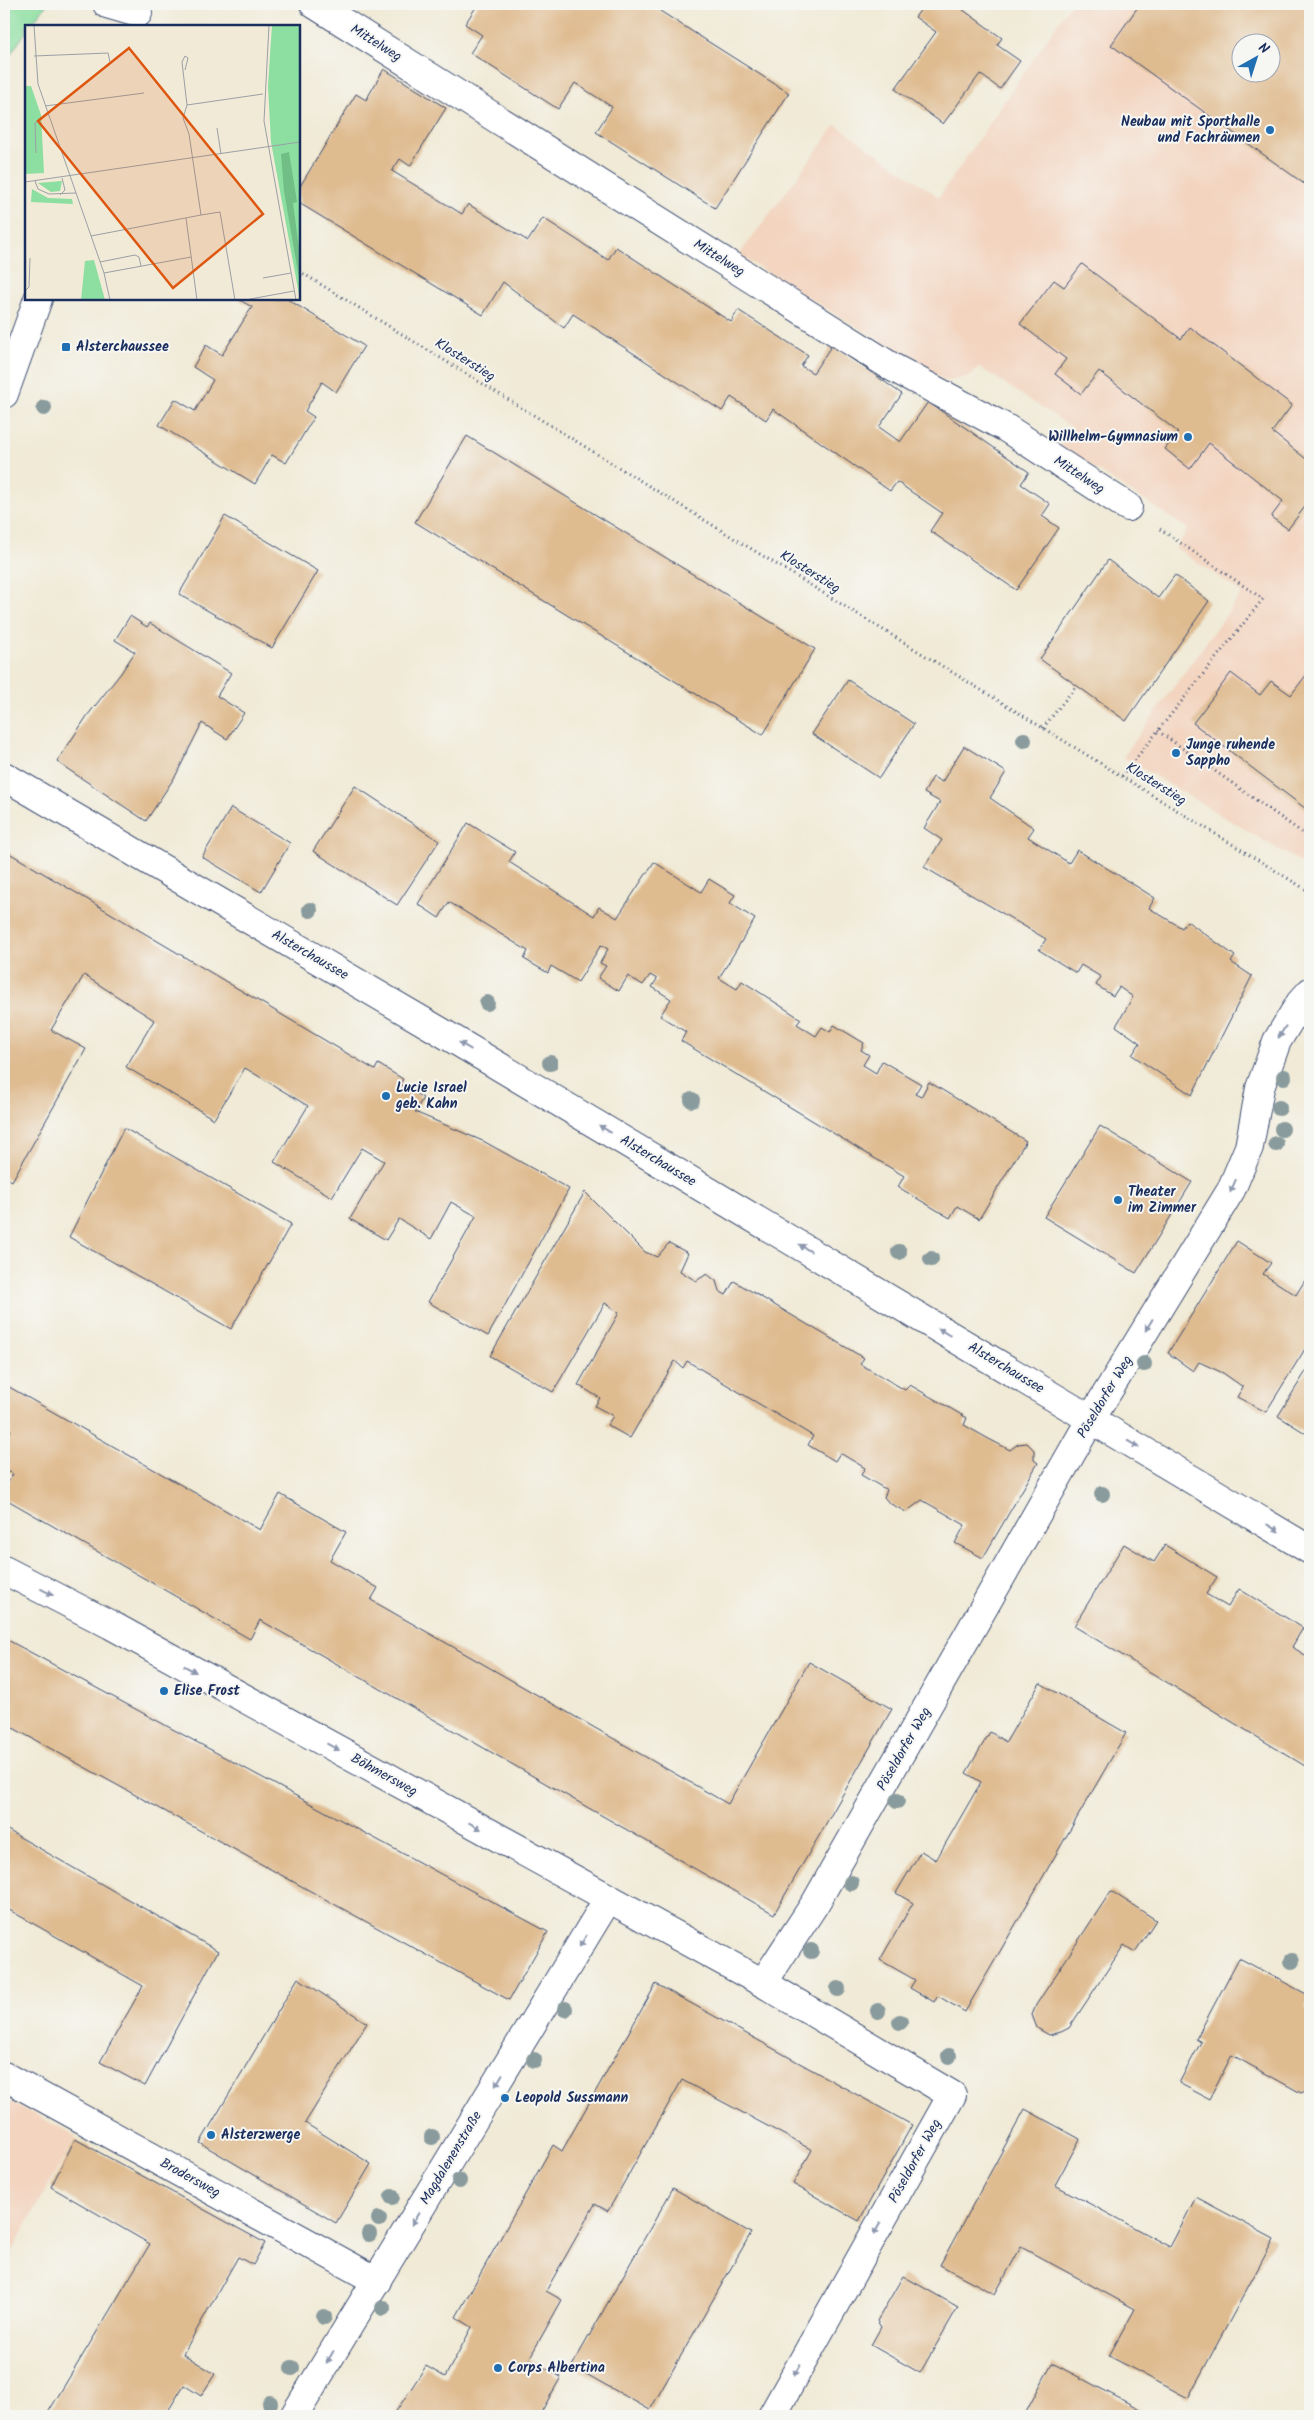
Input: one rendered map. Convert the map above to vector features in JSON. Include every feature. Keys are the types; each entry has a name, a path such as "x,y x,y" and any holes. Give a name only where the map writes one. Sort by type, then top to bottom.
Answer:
{"street":[{"path":"107,4 138,14"},
{"name":"Mittelweg","path":"314,4 892,368 1006,428 1128,506"},
{"path":"4,394 38,300"},
{"name":"Alsterchaussee","path":"4,776 438,1030 1310,1550"},
{"name":"Pöseldorfer Weg","path":"772,2416 952,2095 763,1983 816,1902 1091,1419 1232,1190 1249,1147 1260,1088 1277,1041 1300,1003 1310,992"},
{"name":"Böhmersweg","path":"4,1570 128,1635 763,1983"},
{"name":"Magdalenenstraße","path":"294,2416 608,1899"},
{"name":"Brodersweg","path":"4,2076 377,2281"}],"path":[{"name":"Klosterstieg","path":"300,272 1310,892"},
{"path":"1122,776 1263,599 1128,506"},
{"path":"1043,728 1076,686"},
{"path":"1158,731 1310,838"}],"shaded area":[{"name":"Willhelm-Gymnasium","path":"1071,4 1310,4 1310,868 1123,757 1242,593 1176,548 1188,529 1060,446 1073,428 979,367 969,377 946,381 739,255 836,125 939,197"},
{"path":"4,2099 76,2136 4,2265"}],"green space":[{"path":"4,4 47,4 31,25 25,25 25,33 4,63"}],"building":[{"path":"478,4 649,4 789,93 715,208 596,132 612,107 575,83 558,109 470,53 482,35 465,24"},
{"path":"925,4 955,4 1002,38 997,45 1020,61 1000,89 980,74 943,124 895,89 936,32 915,17"},
{"name":"Neubau mit Sporthalle und Fachräumen","path":"1140,4 1310,4 1310,188 1111,45"},
{"path":"384,69 446,108 410,166 400,159 392,171 462,214 468,204 528,241 543,218 608,260 616,247 731,322 738,310 808,355 801,366 813,373 832,345 902,394 879,427 900,442 928,402 1029,472 1021,484 1050,504 1042,516 1059,528 1016,590 930,531 942,513 897,482 890,491 773,409 766,420 731,397 722,411 573,314 564,328 503,282 483,315 300,204 300,186 356,94 366,100"},
{"path":"1082,264 1181,339 1190,327 1292,405 1272,432 1310,462 1310,507 1307,504 1288,529 1271,517 1283,501 1209,443 1190,469 1165,449 1178,432 1099,371 1081,394 1055,374 1066,359 1020,324 1054,280 1064,287"},
{"path":"240,300 289,300 364,346 336,392 322,382 305,411 314,417 286,463 272,455 255,484 159,425 175,399 195,411 213,380 193,367 206,345 222,355 252,307"},
{"path":"467,436 815,649 763,735 415,522"},
{"path":"225,516 318,571 272,648 179,594"},
{"path":"1108,560 1158,598 1175,575 1209,601 1126,721 1040,659"},
{"path":"130,616 147,627 150,623 231,673 217,696 244,713 227,739 202,723 176,775 146,821 57,762 87,716 135,652 115,640"},
{"path":"1310,670 1310,812 1193,723 1231,673 1260,695 1271,681 1291,695"},
{"path":"848,680 914,724 879,778 812,734"},
{"path":"964,746 1006,772 990,798 1034,828 1028,837 1069,863 1077,850 1131,883 1155,898 1149,908 1182,928 1187,921 1235,956 1231,962 1252,976 1192,1095 1132,1055 1140,1043 1116,1026 1133,997 1119,987 1113,996 1096,985 1101,977 1081,965 1076,973 1039,950 1046,939 924,867 942,840 924,828 940,802 924,793 933,777 942,782"},
{"path":"355,786 439,841 397,905 313,851"},
{"path":"231,808 290,843 261,892 202,857"},
{"path":"468,823 515,852 509,862 594,916 599,907 617,918 654,862 701,892 709,879 735,895 730,903 755,919 719,978 737,989 742,981 801,1019 797,1024 816,1036 822,1027 830,1032 834,1025 864,1043 861,1050 869,1055 863,1065 876,1073 882,1061 921,1084 915,1094 921,1097 929,1082 1026,1141 979,1219 957,1206 950,1218 898,1187 904,1176 681,1041 686,1032 660,1016 671,999 652,987 657,979 650,975 643,985 628,976 619,991 598,978 606,966 600,963 608,949 601,945 578,982 551,966 548,973 524,959 528,951 449,902 439,918 418,904"},
{"path":"4,850 375,1070 378,1064 403,1079 400,1084 423,1098 415,1112 485,1142 569,1189 488,1336 428,1302 476,1216 451,1202 431,1239 399,1219 386,1240 350,1219 384,1161 362,1148 332,1197 274,1162 308,1106 245,1068 214,1119 126,1067 154,1020 84,975 51,1030 86,1049 12,1181 4,1176"},
{"name":"Theater im Zimmer","path":"1100,1126 1192,1182 1136,1273 1044,1217"},
{"path":"124,1128 291,1224 231,1329 69,1237"},
{"path":"585,1192 645,1252 657,1257 669,1243 688,1253 680,1271 696,1281 707,1274 716,1281 719,1291 726,1295 734,1281 864,1358 860,1364 905,1390 910,1385 967,1418 964,1425 987,1438 1010,1450 1018,1444 1027,1443 1034,1450 1034,1460 1038,1463 983,1558 955,1543 965,1525 922,1500 906,1512 889,1503 884,1497 887,1490 861,1475 865,1468 840,1453 835,1461 808,1445 813,1436 687,1361 683,1368 675,1361 630,1438 607,1425 613,1416 595,1406 600,1398 578,1385 619,1313 605,1303 553,1392 490,1356"},
{"path":"1237,1241 1271,1263 1263,1274 1296,1295 1307,1277 1310,1279 1310,1341 1266,1412 1237,1397 1243,1387 1223,1373 1199,1362 1193,1371 1168,1353"},
{"path":"1310,1365 1310,1436 1278,1416"},
{"path":"4,1384 260,1530 280,1494 346,1532 330,1560 378,1588 371,1600 728,1804 809,1662 892,1709 774,1914 260,1620 250,1639 4,1498 4,1490 13,1474 4,1469 4,1443 11,1430 4,1426"},
{"path":"1124,1544 1154,1562 1165,1545 1217,1577 1206,1594 1228,1607 1239,1589 1303,1628 1292,1647 1310,1658 1310,1769 1074,1626"},
{"path":"4,1638 548,1932 509,2000 4,1723"},
{"path":"1040,1683 1126,1733 965,2012 938,1996 934,2002 910,1988 915,1980 880,1960 913,1903 896,1893 921,1851 936,1860 981,1782 966,1773 990,1732 1006,1742"},
{"path":"4,1828 218,1951 145,2086 100,2062 143,1986 4,1907"},
{"path":"1111,1891 1156,1920 1135,1952 1124,1945 1069,2028 1049,2035 1037,2028 1032,2015 1036,2005"},
{"path":"1239,1958 1310,1996 1305,2008 1310,2011 1310,2089 1301,2093 1232,2055 1209,2099 1179,2083 1201,2042 1196,2039"},
{"path":"298,1978 367,2023 305,2123 371,2164 336,2223 200,2143"},
{"path":"656,1984 912,2125 859,2221 793,2184 812,2150 682,2080 608,2211 595,2204 546,2291 562,2300 529,2359 561,2377 539,2416 393,2416 426,2366 445,2377 472,2327 456,2317 553,2145 562,2151"},
{"path":"1025,2109 1080,2139 1055,2185 1170,2247 1196,2197 1274,2239 1188,2398 1109,2356 1135,2309 1021,2247 995,2294 940,2265"},
{"path":"75,2139 265,2243 253,2265 238,2257 183,2354 215,2374 201,2396 184,2385 165,2416 46,2416 150,2244 51,2187"},
{"path":"673,2188 751,2233 650,2410 572,2366"},
{"path":"903,2276 958,2307 920,2373 871,2345 881,2327 877,2321"},
{"path":"1052,2363 1153,2416 1024,2416"}],"place":[{"name":"Neubau mit Sporthalle und Fachräumen","path":"1270,130"},
{"name":"Alsterchaussee","path":"66,347"},
{"name":"Willhelm-Gymnasium","path":"1188,437"},
{"name":"Junge ruhende Sappho","path":"1176,753"},
{"name":"Lucie Israel geb. Kahn","path":"386,1096"},
{"name":"Theater im Zimmer","path":"1118,1200"},
{"name":"Elise Frost","path":"164,1691"},
{"name":"Leopold Sussmann","path":"505,2098"},
{"name":"Alsterzwerge","path":"211,2135"},
{"name":"Corps Albertina","path":"498,2368"}]}
